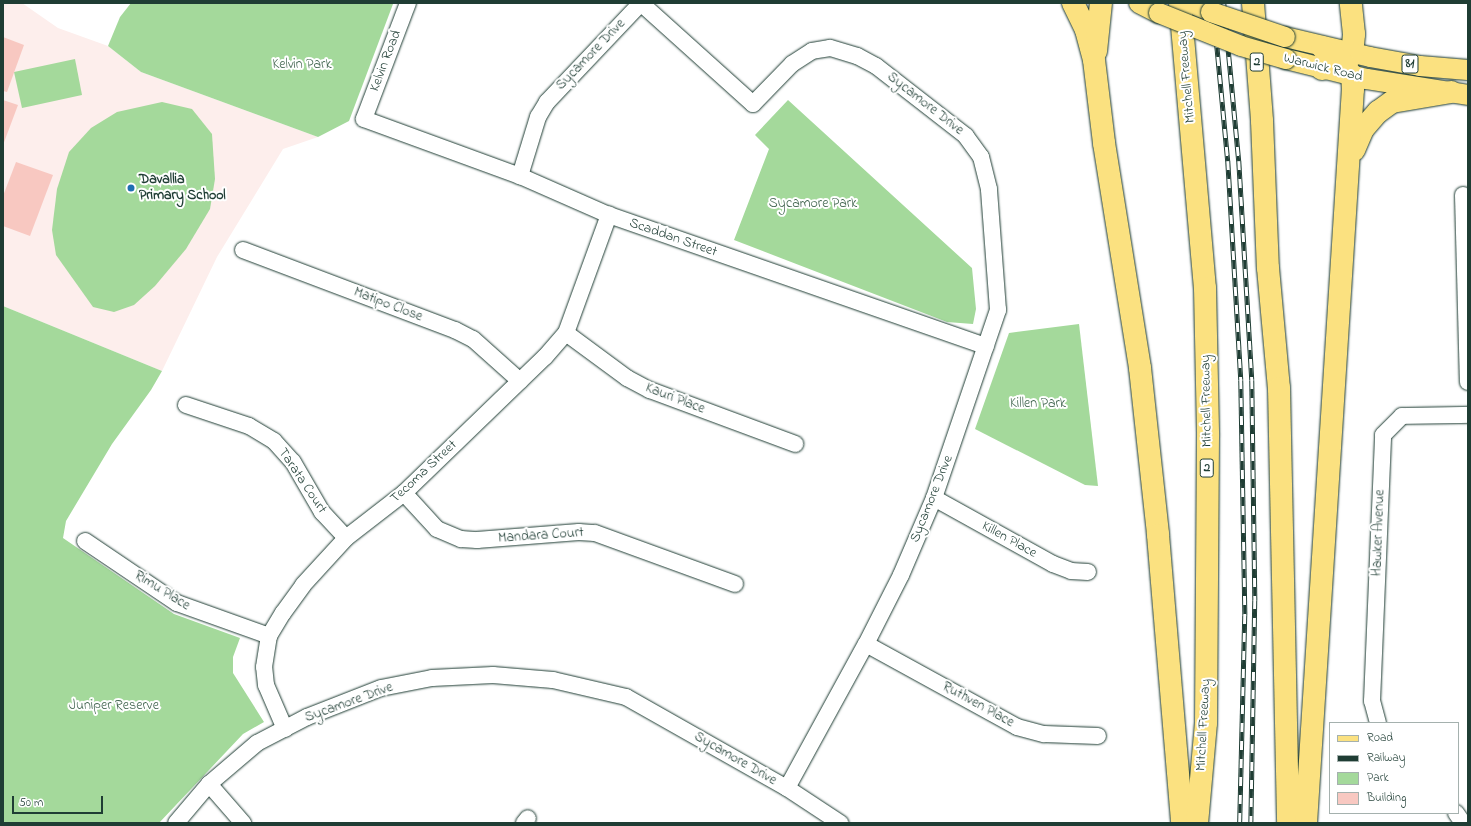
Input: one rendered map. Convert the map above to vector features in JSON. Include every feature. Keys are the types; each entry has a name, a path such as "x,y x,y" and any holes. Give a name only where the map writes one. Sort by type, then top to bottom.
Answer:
{"highway":[{"path":"1073,3 1086,30 1094,60 1104,143 1140,368 1158,535 1182,823"},
{"path":"1094,60 1101,3"},
{"name":"Mitchell Freeway","path":"1180,3 1205,288 1208,436 1206,723 1197,823"},
{"name":"2","path":"1252,3 1262,121 1268,268 1279,388 1288,823"},
{"path":"1306,823 1350,162 1349,65 1354,34 1351,3"},
{"path":"1322,47 1349,65"},
{"path":"1322,69 1349,65"},
{"path":"1350,162 1363,129 1378,112 1392,102 1459,93"}],"main road":[{"name":"Warwick Road","path":"1139,3 1159,13 1241,46 1322,69"},
{"name":"Warwick Road","path":"1191,3 1284,37 1322,47"},
{"name":"Warwick Road","path":"1349,65 1420,66 1468,70"},
{"name":"Warwick Road","path":"1349,65 1459,93"}],"street":[{"name":"Kelvin Road","path":"364,119 408,3"},
{"name":"Sycamore Drive","path":"176,823 209,784 257,743 285,729 381,688 432,678 493,675 553,680 626,697 786,788 866,644 901,575 934,498 998,310 989,189 981,157 966,136 876,66 857,56 830,48 812,51 792,64 753,104 641,3 547,102 538,116 520,176"},
{"name":"Scaddan Street","path":"364,119 520,176 609,215 986,346"},
{"path":"1463,195 1468,382"},
{"name":"Tecoma Street","path":"285,729 266,685 264,661 269,636 303,585 346,538 404,493 520,381 566,333 609,215"},
{"name":"Matipo Close","path":"243,250 461,333 473,339 520,381"},
{"name":"Kauri Place","path":"566,333 627,378 650,390 796,444"},
{"name":"Tarata Court","path":"186,405 249,426 274,441 293,462 322,512 346,538"},
{"name":"Hawker Avenue","path":"1378,722 1372,701 1383,434 1402,416 1468,415"},
{"name":"Mandara Court","path":"404,493 437,529 455,537 477,540 579,532 595,533 735,584"},
{"name":"Killen Place","path":"934,498 1053,564 1071,571 1088,572"},
{"name":"Rimu Place","path":"85,541 177,603 269,636"},
{"name":"Ruthven Place","path":"866,644 1017,727 1044,734 1098,736"},
{"path":"209,784 243,823"},
{"path":"786,788 840,823"},
{"path":"1457,814 1464,823"}],"shaded area":[{"name":"Davallia Primary School","path":"3,3 22,3 58,28 108,46 141,72 318,137 283,149 217,257 162,371 3,306"}],"green space":[{"name":"Kelvin Park","path":"131,3 393,4 349,121 318,137 141,72 108,46 120,17"},
{"path":"75,59 82,95 22,108 14,72"},
{"name":"Sycamore Park","path":"788,100 972,268 976,309 973,324 947,322 734,240 769,149 755,135"},
{"path":"162,102 192,109 212,134 215,179 210,209 186,249 155,286 134,305 114,312 93,307 56,255 52,230 57,189 69,152 91,128 117,112"},
{"name":"Juniper Reserve","path":"3,306 162,371 151,390 112,444 66,521 63,538 174,614 240,638 233,657 233,673 264,722 243,734 159,823 3,823"},
{"name":"Killen Park","path":"1079,324 1098,486 1085,485 975,429 1009,333"}],"building":[{"path":"3,37 24,45 7,92 3,91"},
{"path":"3,100 18,105 3,145"},
{"path":"16,162 53,175 30,236 3,226 3,196"}],"railway":[{"path":"1213,3 1228,161 1241,380 1245,615 1240,823"},
{"path":"1224,3 1239,161 1252,380 1255,600 1251,823"}],"place":[{"name":"Davallia Primary School","path":"131,188"}]}
